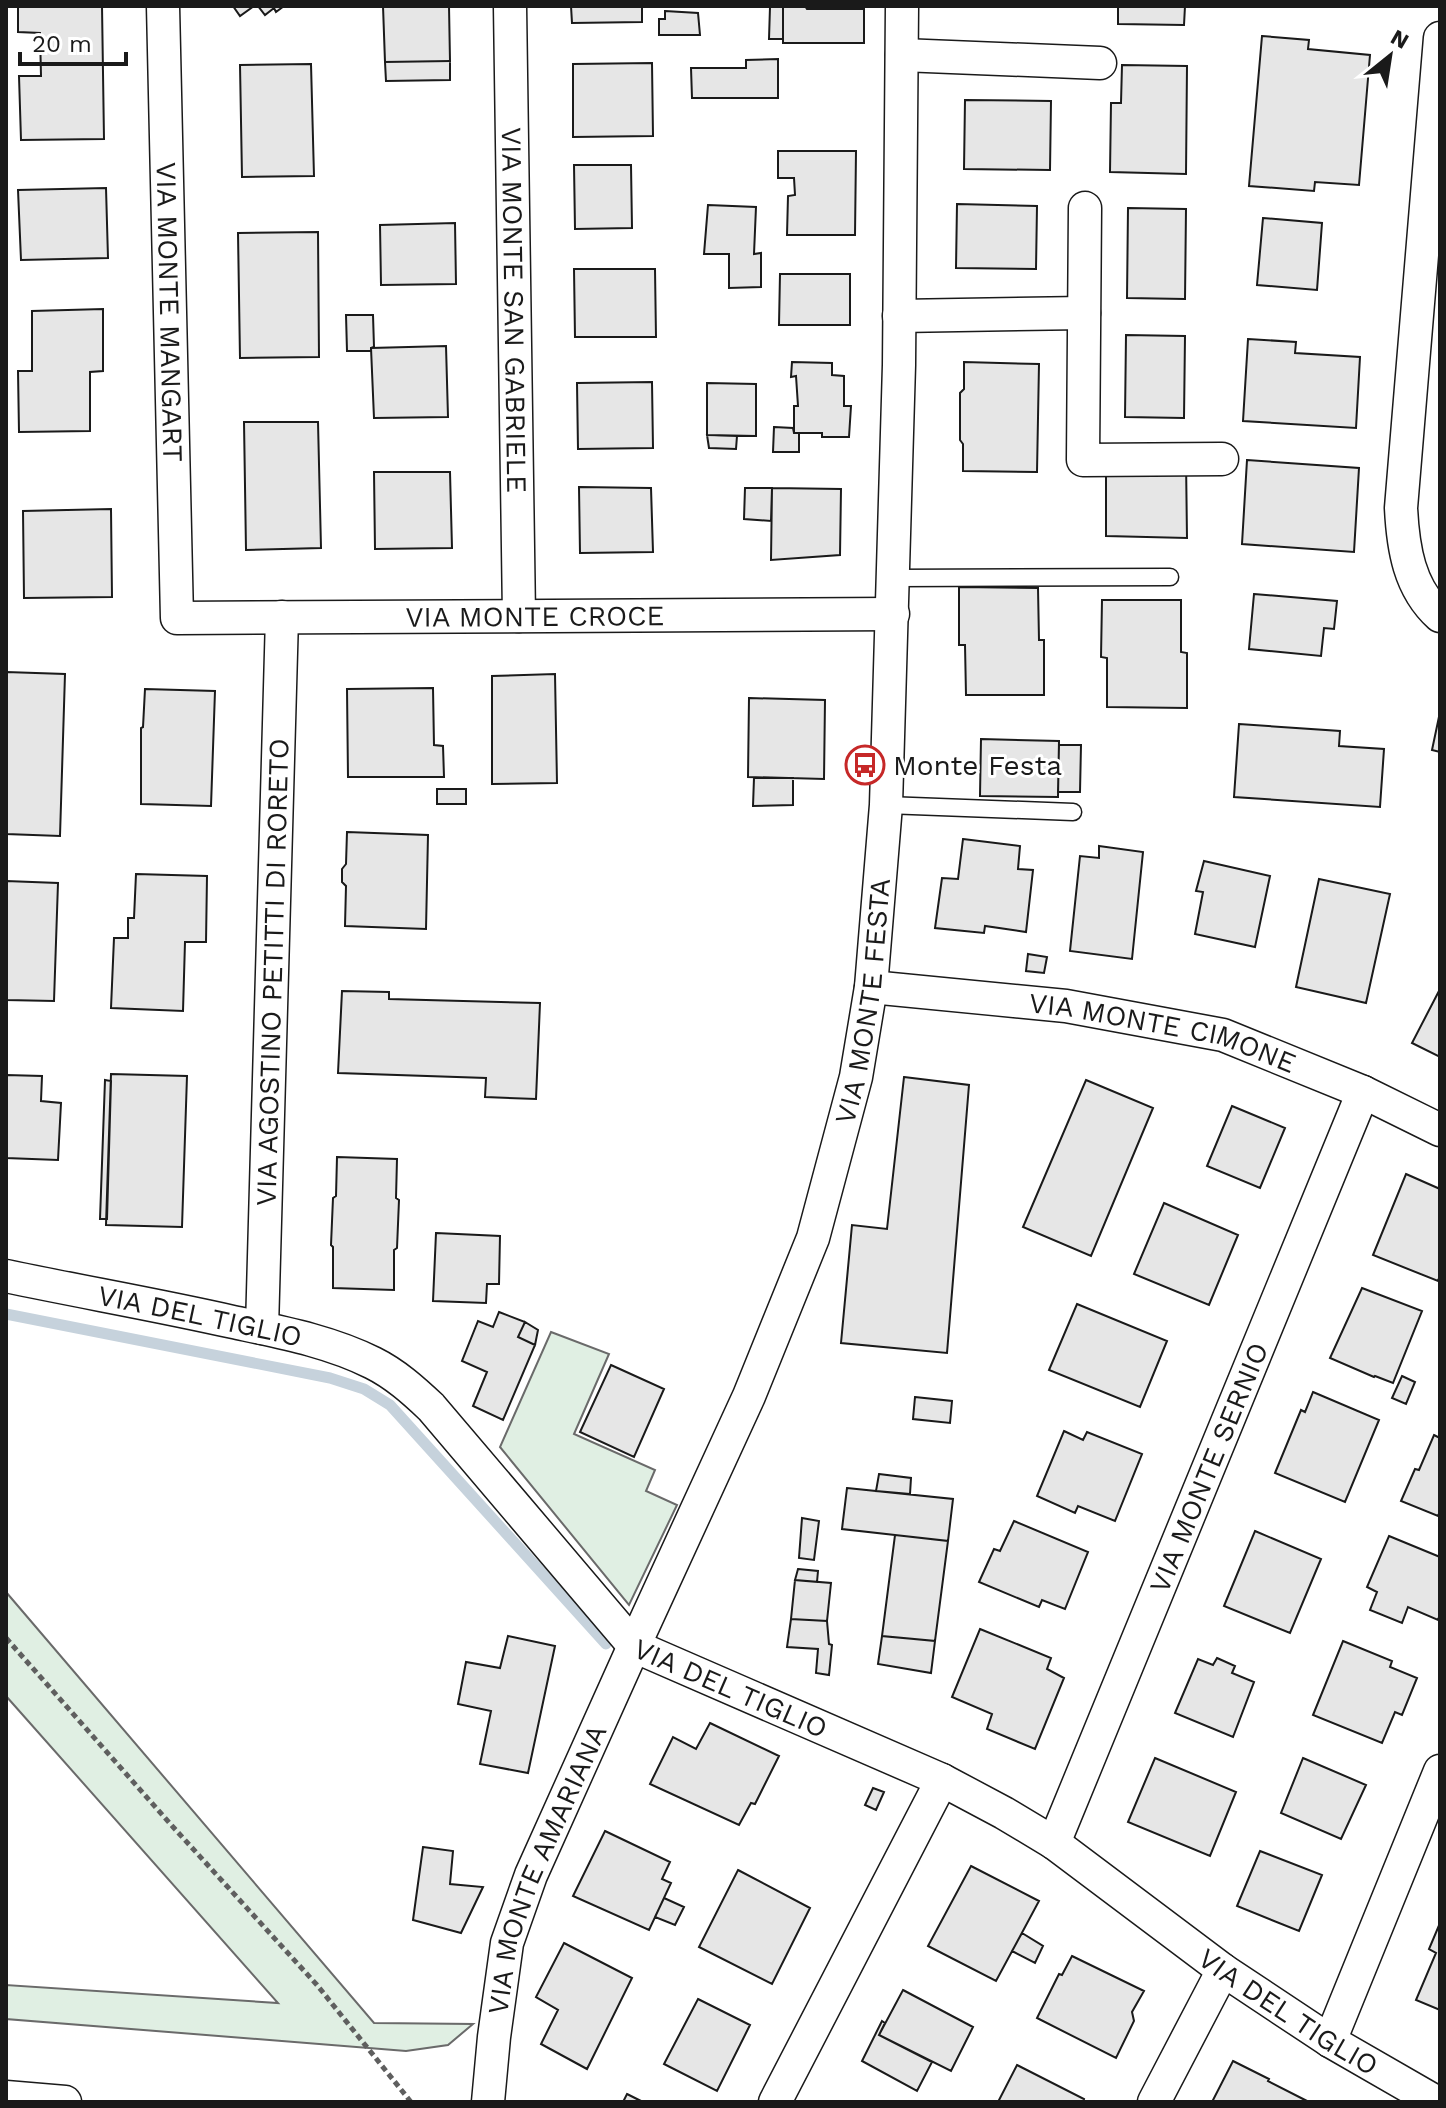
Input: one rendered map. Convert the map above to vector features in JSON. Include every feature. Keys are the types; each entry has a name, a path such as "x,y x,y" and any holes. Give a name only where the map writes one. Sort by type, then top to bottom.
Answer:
{"street":[{"name":"VIA MONTE MANGART","path":"163,6 177,618"},
{"name":"VIA MONTE SAN GABRIELE","path":"510,6 519,616"},
{"name":"VIA MONTE FESTA","path":"634,1646 749,1396 813,1238 856,1077 871,987 886,805 893,614 902,6"},
{"path":"1440,38 1401,508 1403,543 1413,580 1428,606 1440,616"},
{"path":"902,55 1100,63"},
{"path":"1085,208 1083,460 1222,459"},
{"path":"899,316 1084,313"},
{"name":"VIA MONTE CROCE","path":"177,618 893,614"},
{"name":"VIA AGOSTINO PETITTI DI RORETO","path":"262,1328 282,617"},
{"name":"VIA MONTE CIMONE","path":"871,987 1066,1006 1223,1035 1363,1092 1440,1130"},
{"name":"VIA MONTE SERNIO","path":"1054,1843 1363,1092"},
{"name":"VIA DEL TIGLIO","path":"6,1276 262,1328 341,1349 374,1364 407,1384 431,1407 634,1646 942,1780 1004,1813 1054,1843 1223,1970 1330,2041 1436,2102"},
{"name":"VIA MONTE AMARIANA","path":"488,2102 507,1943 531,1875 634,1646"},
{"path":"1330,2041 1440,1771"},
{"path":"775,2102 942,1780"},
{"path":"1154,2102 1223,1970"},
{"path":"6,2097 65,2102"}],"lane":[{"path":"894,578 1170,577"},
{"path":"886,805 1073,812"}],"path":[{"path":"6,1638 317,1985 411,2102"}],"green space":[{"path":"551,1332 609,1354 574,1434 655,1470 646,1491 677,1505 629,1605 500,1447"},
{"path":"6,1592 374,2023 473,2024 448,2045 406,2051 6,2019 6,1985 278,2003 6,1696"}],"building":[{"path":"18,6 102,6 104,139 21,140 19,76 41,76 40,33 18,32"},
{"path":"233,6 254,6 240,16"},
{"path":"258,6 284,6 276,12 274,8 265,15"},
{"path":"383,6 449,6 450,61 385,62"},
{"path":"571,6 642,6 642,22 572,23"},
{"path":"783,6 864,9 864,43 783,43"},
{"path":"783,6 783,39 769,39 770,7"},
{"path":"1118,6 1185,6 1184,25 1118,24"},
{"path":"665,11 698,13 700,35 659,35 659,19 665,19"},
{"path":"1262,36 1309,40 1308,49 1370,55 1359,185 1315,182 1314,191 1249,186"},
{"path":"778,59 778,98 692,98 691,68 746,68 746,60"},
{"path":"450,61 450,80 386,81 385,62"},
{"path":"652,63 653,136 573,137 573,64"},
{"path":"311,64 314,176 242,177 240,65"},
{"path":"1122,65 1187,66 1186,174 1110,172 1111,103 1121,103"},
{"path":"965,100 1051,101 1050,170 964,169"},
{"path":"778,151 856,151 855,235 787,235 788,196 795,195 794,178 778,178"},
{"path":"574,165 631,165 632,228 575,229"},
{"path":"106,188 108,258 21,260 18,190"},
{"path":"957,204 1037,206 1036,269 956,268"},
{"path":"708,205 756,207 754,254 761,253 761,287 729,288 729,254 704,254"},
{"path":"1128,208 1186,209 1185,299 1127,298"},
{"path":"1263,218 1322,223 1317,290 1257,285"},
{"path":"455,223 456,284 381,285 380,225"},
{"path":"318,232 319,357 240,358 238,233"},
{"path":"574,269 655,269 656,337 575,337"},
{"path":"780,274 850,274 850,325 779,325"},
{"path":"103,309 103,371 90,372 90,431 19,432 18,371 32,371 32,311"},
{"path":"346,315 373,315 374,347 371,351 347,351"},
{"path":"1126,335 1185,336 1184,418 1125,417"},
{"path":"1248,339 1296,342 1295,353 1360,357 1356,428 1243,421"},
{"path":"446,346 448,417 374,418 371,348"},
{"path":"792,362 832,363 832,375 844,376 844,406 851,406 849,437 794,433 794,406 798,406 796,376 791,377"},
{"path":"964,362 1039,364 1037,472 963,471 960,393 964,389"},
{"path":"652,382 653,448 578,449 577,383"},
{"path":"707,383 756,384 756,436 707,435"},
{"path":"244,422 318,422 321,548 246,550"},
{"path":"774,427 793,428 794,433 799,433 799,452 773,452"},
{"path":"707,435 737,436 736,449 709,448"},
{"path":"1106,460 1186,460 1187,538 1106,536"},
{"path":"1247,460 1359,468 1354,552 1242,544"},
{"path":"374,472 450,472 452,548 375,549"},
{"path":"579,487 651,488 653,552 580,553"},
{"path":"745,488 772,488 771,521 744,519"},
{"path":"772,488 841,489 840,555 771,560"},
{"path":"111,509 112,597 24,598 23,511"},
{"path":"959,587 1038,588 1039,640 1044,640 1044,695 966,695 965,645 959,645"},
{"path":"1254,594 1337,601 1334,629 1324,628 1321,656 1249,649"},
{"path":"1102,600 1181,600 1181,652 1187,653 1187,708 1107,707 1107,658 1101,657"},
{"path":"6,672 65,674 60,836 6,834"},
{"path":"555,674 557,783 492,784 492,676"},
{"path":"433,688 434,745 443,746 444,777 348,777 347,689"},
{"path":"145,689 215,691 211,806 141,804 141,728"},
{"path":"749,698 825,700 824,779 748,777"},
{"path":"1440,712 1440,752 1432,750"},
{"path":"1239,724 1340,731 1339,746 1384,749 1380,807 1234,797"},
{"path":"981,739 1059,741 1058,797 980,796"},
{"path":"1059,745 1081,745 1080,792 1058,792"},
{"path":"754,778 793,778 793,805 753,806"},
{"path":"437,789 466,789 466,804 437,804"},
{"path":"347,832 428,835 426,929 345,926 346,886 342,882 342,869 346,864"},
{"path":"963,839 1020,846 1018,869 1033,870 1026,932 985,926 984,933 935,928 942,878 958,879"},
{"path":"1099,846 1143,852 1132,959 1070,951 1080,856 1099,858"},
{"path":"1204,861 1270,876 1255,947 1195,934 1203,892 1196,891"},
{"path":"136,874 207,876 206,942 185,942 183,1011 111,1008 114,938 128,938 128,918 134,918"},
{"path":"1319,879 1390,894 1366,1003 1296,987"},
{"path":"6,881 58,883 54,1001 6,1000"},
{"path":"1028,954 1047,957 1044,973 1026,971"},
{"path":"1440,989 1440,1057 1412,1043"},
{"path":"342,991 389,992 389,999 540,1003 536,1099 485,1097 486,1078 338,1073"},
{"path":"111,1074 187,1076 182,1227 106,1225"},
{"path":"6,1075 42,1076 41,1101 61,1103 58,1160 6,1158"},
{"path":"904,1077 969,1085 947,1353 841,1343 852,1225 887,1229"},
{"path":"105,1080 111,1081 107,1219 100,1219"},
{"path":"1086,1080 1153,1108 1091,1256 1023,1227"},
{"path":"1232,1106 1285,1128 1260,1188 1207,1166"},
{"path":"337,1157 397,1159 396,1198 399,1200 394,1290 333,1288 331,1245"},
{"path":"1406,1174 1440,1189 1438,1281 1373,1255"},
{"path":"1164,1203 1238,1235 1209,1305 1134,1274"},
{"path":"436,1233 500,1236 499,1284 487,1284 486,1303 433,1301"},
{"path":"1362,1288 1422,1311 1393,1383 1330,1358"},
{"path":"1077,1304 1167,1341 1140,1407 1049,1370"},
{"path":"499,1312 525,1322 518,1337 535,1345 503,1420 473,1406 487,1372 462,1361 478,1321 493,1327"},
{"path":"525,1322 538,1330 535,1345 518,1337"},
{"path":"611,1365 664,1389 634,1457 580,1432"},
{"path":"1402,1376 1415,1382 1406,1404 1392,1398"},
{"path":"1313,1392 1379,1420 1345,1502 1275,1473 1301,1410 1305,1412"},
{"path":"915,1397 952,1401 950,1423 913,1419"},
{"path":"1064,1431 1083,1440 1087,1432 1142,1454 1115,1521 1078,1506 1075,1513 1037,1496"},
{"path":"1434,1435 1440,1438 1438,1516 1401,1501"},
{"path":"879,1474 911,1478 910,1494 876,1491"},
{"path":"847,1488 953,1499 948,1541 842,1529"},
{"path":"802,1518 819,1521 814,1560 799,1558"},
{"path":"1014,1521 1088,1552 1065,1609 1042,1600 1039,1607 979,1582 994,1549 1000,1551"},
{"path":"1255,1531 1321,1559 1290,1633 1224,1606"},
{"path":"895,1535 948,1541 935,1641 882,1636"},
{"path":"1389,1536 1440,1557 1438,1620 1408,1607 1402,1623 1370,1610 1377,1592 1367,1587"},
{"path":"798,1569 818,1571 817,1582 795,1580"},
{"path":"795,1580 831,1583 827,1621 791,1619"},
{"path":"791,1619 827,1621 829,1644 832,1645 829,1675 816,1673 818,1649 787,1647"},
{"path":"980,1629 1051,1658 1047,1669 1064,1678 1035,1749 987,1729 992,1714 952,1697"},
{"path":"508,1636 555,1646 528,1773 480,1764 491,1711 458,1704 466,1662 500,1668"},
{"path":"882,1636 935,1641 931,1673 878,1664"},
{"path":"1343,1641 1392,1661 1390,1667 1417,1678 1402,1715 1395,1712 1382,1743 1313,1715"},
{"path":"1217,1658 1235,1666 1232,1673 1254,1682 1233,1737 1175,1713 1198,1659 1213,1665"},
{"path":"710,1723 779,1756 755,1804 751,1803 739,1825 650,1784 673,1737 696,1749"},
{"path":"1155,1758 1236,1792 1210,1856 1128,1822"},
{"path":"1303,1758 1366,1785 1341,1839 1281,1813"},
{"path":"873,1788 884,1792 876,1810 865,1805"},
{"path":"605,1831 670,1862 662,1879 671,1883 649,1930 573,1896"},
{"path":"423,1847 453,1851 450,1884 483,1887 461,1933 413,1920"},
{"path":"1260,1851 1322,1875 1299,1931 1237,1906"},
{"path":"971,1866 1039,1901 996,1981 928,1946"},
{"path":"738,1870 810,1908 772,1984 699,1947"},
{"path":"664,1898 684,1907 675,1925 655,1917"},
{"path":"1440,1923 1440,2010 1416,2000 1436,1953 1429,1949"},
{"path":"1022,1933 1043,1946 1035,1963 1012,1951"},
{"path":"564,1943 632,1978 587,2069 541,2044 558,2010 536,1997"},
{"path":"1072,1956 1144,1991 1132,2012 1134,2021 1116,2058 1037,2018 1059,1974 1062,1975"},
{"path":"903,1990 973,2027 951,2071 879,2035"},
{"path":"698,1999 750,2025 717,2091 664,2064"},
{"path":"882,2021 885,2023 879,2035 932,2062 917,2091 862,2061"},
{"path":"1233,2061 1269,2079 1309,2102 1212,2102"},
{"path":"1017,2065 1084,2099 1083,2102 998,2102"},
{"path":"627,2094 643,2102 623,2102"}],"waterway":[{"path":"6,1314 330,1378 364,1389 390,1405 606,1644"}],"place":[{"name":"Monte Festa","path":"865,765"}]}
